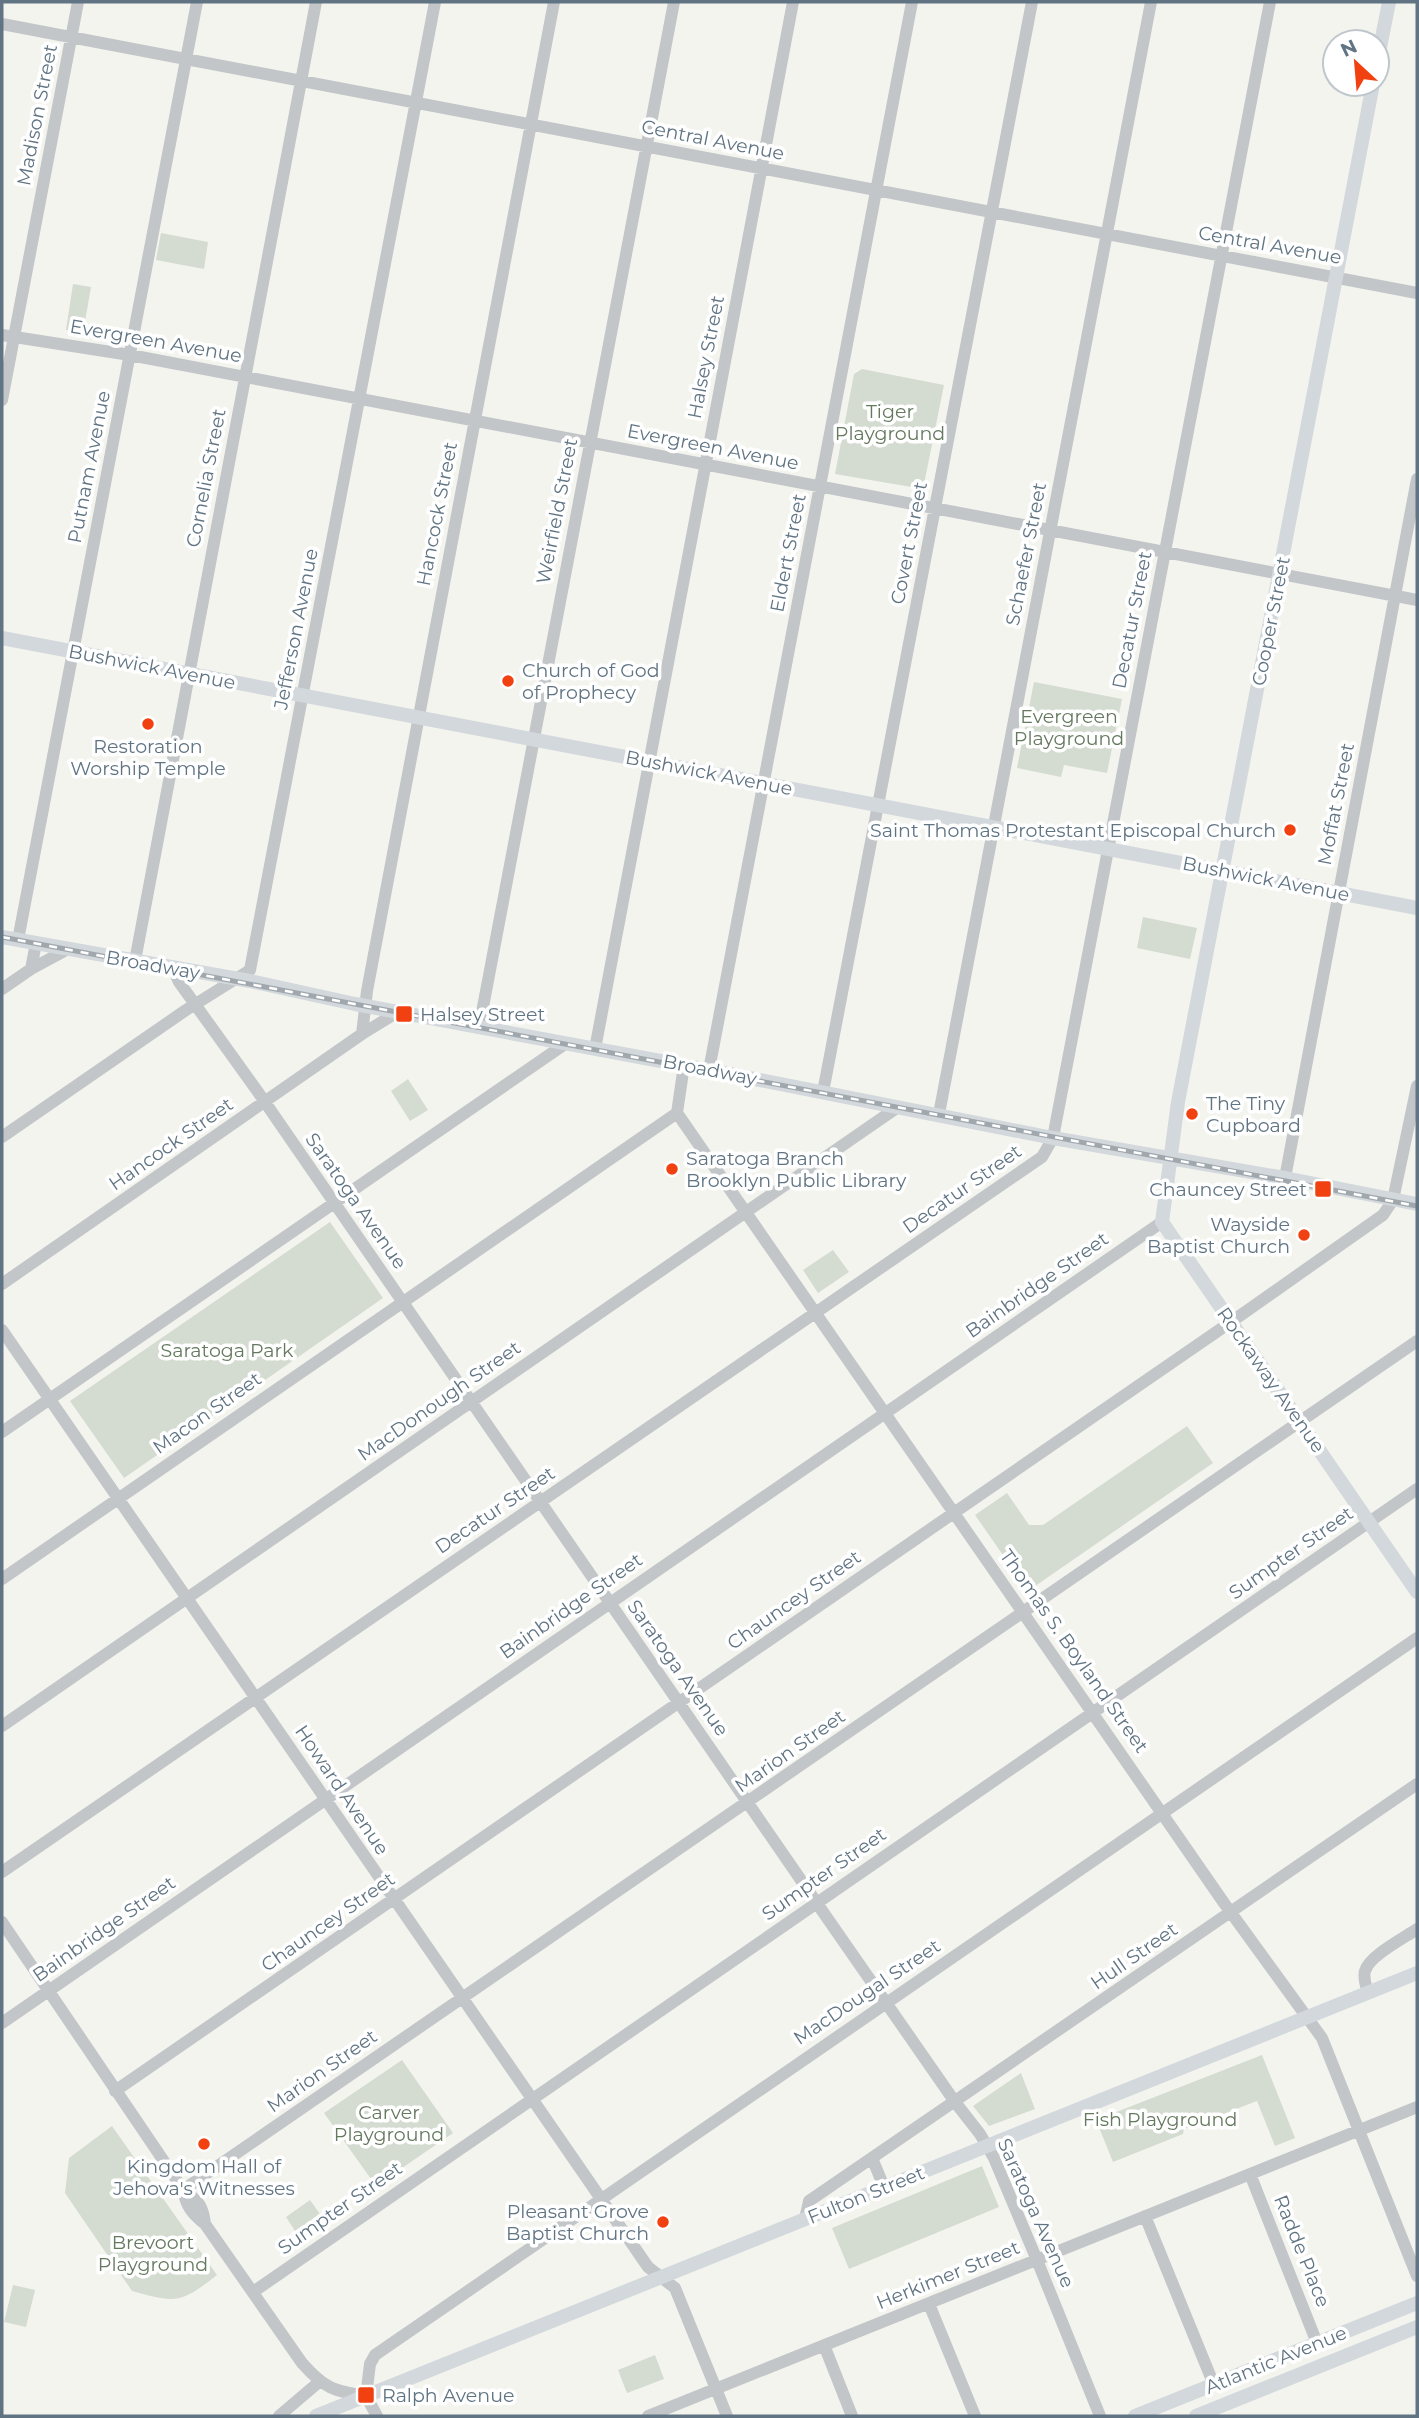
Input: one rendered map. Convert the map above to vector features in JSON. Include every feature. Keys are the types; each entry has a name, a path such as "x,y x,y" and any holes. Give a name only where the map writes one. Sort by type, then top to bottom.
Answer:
{"main road":[{"path":"1384,28 1389,2"},
{"name":"Cooper Street","path":"1170,1158 1178,1102 1370,98"},
{"name":"Bushwick Avenue","path":"2,638 1417,908"},
{"name":"Broadway","path":"2,937 237,979 1053,1138 1417,1204"},
{"path":"1162,1222 1170,1158"},
{"name":"Rockaway Avenue","path":"1162,1222 1417,1592"},
{"name":"Fulton Street","path":"316,2416 1417,1973"},
{"name":"Atlantic Avenue","path":"1135,2416 1417,2303"},
{"name":"Atlantic Avenue","path":"1196,2416 1417,2327"}],"street":[{"name":"Madison Street","path":"2,400 8,335 78,2"},
{"name":"Putnam Avenue","path":"18,940 197,2"},
{"name":"Cornelia Street","path":"135,961 316,2"},
{"name":"Jefferson Avenue","path":"2,1137 195,1004 250,970 435,2"},
{"name":"Hancock Street","path":"362,1034 418,717 554,2"},
{"name":"Weirfield Street","path":"479,1028 674,2"},
{"name":"Halsey Street","path":"594,1049 793,2"},
{"name":"Eldert Street","path":"709,1070 912,2"},
{"name":"Covert Street","path":"822,1092 1032,2"},
{"name":"Schaefer Street","path":"939,1114 1151,2"},
{"name":"Decatur Street","path":"2,1872 1042,1157 1053,1138 1270,2"},
{"name":"Central Avenue","path":"2,24 1417,293"},
{"name":"Evergreen Avenue","path":"8,335 130,355 1417,600"},
{"name":"Moffat Street","path":"1285,1178 1417,479"},
{"path":"31,969 36,943"},
{"path":"2,989 68,949"},
{"name":"Saratoga Avenue","path":"173,969 886,2003 987,2145 1100,2416"},
{"name":"Hancock Street","path":"2,1284 362,1034 398,1012"},
{"path":"2,1432 565,1044"},
{"path":"677,1113 684,1065"},
{"path":"1393,1200 1417,1086"},
{"name":"MacDonough Street","path":"2,1726 898,1107"},
{"name":"Thomas S. Boyland Street","path":"677,1113 748,1211 1231,1912 1322,2038 1417,2276"},
{"name":"Macon Street","path":"2,1579 677,1113"},
{"name":"Chauncey Street","path":"115,2091 1231,1322 1383,1214 1393,1200"},
{"name":"Bainbridge Street","path":"2,2023 1162,1222"},
{"name":"Howard Avenue","path":"2,1330 648,2267 675,2288 727,2416"},
{"name":"Marion Street","path":"183,2190 1417,1341"},
{"name":"Sumpter Street","path":"253,2292 1417,1489"},
{"name":"MacDougal Street","path":"366,2396 370,2364 375,2355 1417,1638"},
{"name":"Hull Street","path":"805,2220 809,2201 1417,1784"},
{"path":"2,1922 183,2190 186,2204 205,2224 302,2362 318,2382 341,2392 366,2396 377,2416"},
{"path":"1368,1993 1364,1976 1368,1965 1417,1929"},
{"name":"Herkimer Street","path":"648,2416 1417,2107"},
{"path":"872,2158 884,2187"},
{"name":"Radde Place","path":"1250,2174 1317,2343"},
{"path":"1145,2216 1214,2385"},
{"path":"929,2304 975,2416"},
{"path":"824,2345 852,2416"},
{"path":"279,2416 318,2382"}],"green space":[{"path":"161,233 208,242 204,269 156,260"},
{"path":"73,284 91,287 83,333 66,330"},
{"name":"Tiger Playground","path":"862,369 944,385 923,489 835,474 854,374"},
{"name":"Evergreen Playground","path":"1034,682 1122,699 1107,773 1064,765 1061,777 1017,768"},
{"path":"1143,917 1197,928 1190,959 1137,948"},
{"path":"408,1079 428,1110 410,1121 391,1091"},
{"name":"Saratoga Park","path":"330,1222 383,1298 124,1478 70,1401"},
{"path":"833,1250 849,1272 818,1293 803,1270"},
{"path":"1187,1426 1213,1463 1028,1591 975,1515 1007,1493 1029,1525 1043,1525"},
{"name":"Fish Playground","path":"1262,2055 1295,2138 1275,2146 1257,2101 1184,2129 1183,2134 1113,2162 1096,2120"},
{"name":"Carver Playground","path":"402,2060 453,2133 376,2186 324,2113"},
{"path":"1021,2073 1035,2109 989,2126 973,2106"},
{"name":"Brevoort Playground","path":"112,2126 217,2275 185,2296 168,2299 132,2291 65,2193 69,2158"},
{"path":"982,2166 999,2207 849,2269 832,2228"},
{"path":"310,2200 320,2214 295,2231 286,2217"},
{"path":"13,2285 35,2290 26,2327 4,2322"},
{"path":"655,2355 664,2379 627,2393 618,2370"}],"railway":[{"path":"2,937 1417,1206"}],"place":[{"name":"Church of God of Prophecy","path":"508,681"},
{"name":"Restoration Worship Temple","path":"148,724"},
{"name":"Saint Thomas Protestant Episcopal Church","path":"1290,830"},
{"name":"Halsey Street","path":"404,1014"},
{"name":"The Tiny Cupboard","path":"1192,1114"},
{"name":"Saratoga Branch Brooklyn Public Library","path":"672,1169"},
{"name":"Chauncey Street","path":"1323,1189"},
{"name":"Wayside Baptist Church","path":"1304,1235"},
{"name":"Kingdom Hall of Jehova's Witnesses","path":"204,2144"},
{"name":"Pleasant Grove Baptist Church","path":"663,2222"},
{"name":"Ralph Avenue","path":"366,2395"}]}
